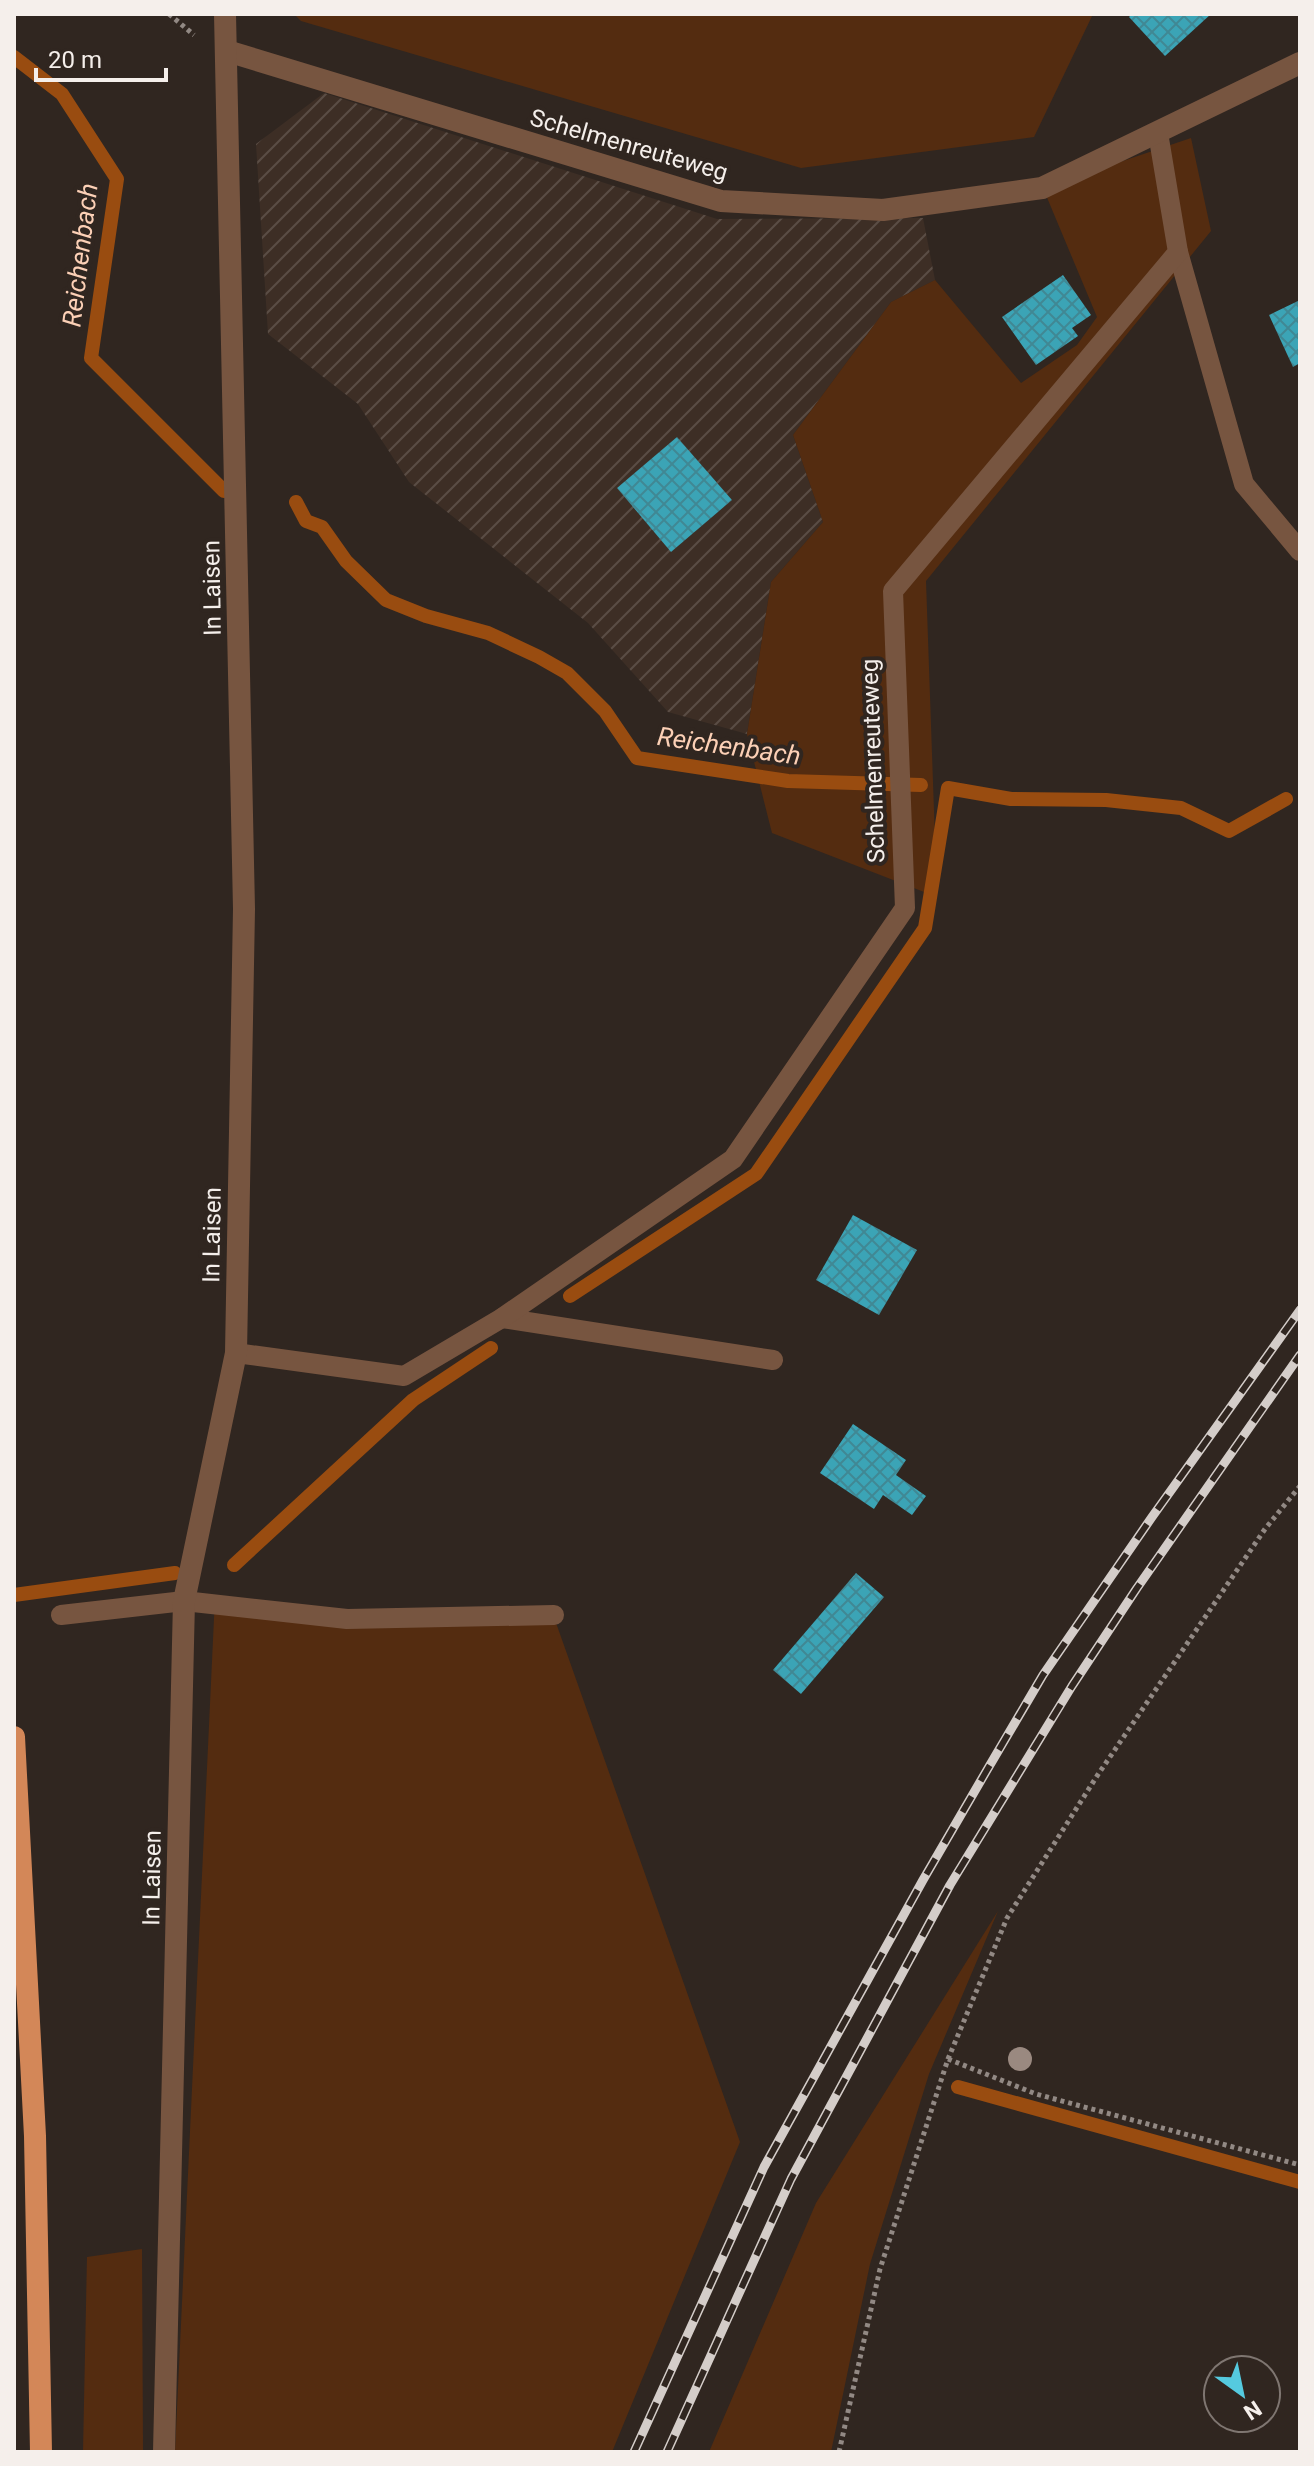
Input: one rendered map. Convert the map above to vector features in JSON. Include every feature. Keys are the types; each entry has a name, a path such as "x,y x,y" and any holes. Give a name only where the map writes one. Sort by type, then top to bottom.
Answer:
{"highway":[{"path":"14,1737 35,2136 41,2452"}],"street":[{"name":"In Laisen","path":"164,2452 184,1601 236,1353 244,909 225,14"},
{"name":"Schelmenreuteweg","path":"227,51 721,201 883,210 1042,188 1300,63"}],"lane":[{"path":"1158,133 1178,252 1244,484 1300,551"},
{"name":"Schelmenreuteweg","path":"236,1353 404,1376 502,1318 733,1159 905,908 893,591 1178,252"},
{"path":"502,1318 773,1360"},
{"path":"61,1615 184,1601 347,1619 554,1615"}],"path":[{"path":"839,2452 880,2269 948,2059 1007,1918 1106,1763 1265,1529 1300,1486"},
{"path":"948,2059 1036,2094 1300,2165"}],"shaded area":[{"path":"294,14 1093,14 1034,137 801,168 301,21"},
{"path":"324,93 717,219 923,218 935,280 891,302 793,435 823,522 771,582 747,734 668,712 588,623 409,482 358,404 268,334 256,144"},
{"path":"1191,138 1211,231 926,581 937,897 772,833 747,734 771,582 823,522 793,435 891,302 935,280 1021,383 1077,345 1097,317 1043,188"},
{"path":"215,1597 342,1624 555,1620 740,2142 612,2452 175,2452"},
{"path":"998,1911 929,2074 870,2264 831,2452 709,2452 816,2203"},
{"path":"142,2249 143,2452 83,2452 87,2257"}],"building":[{"path":"1132,14 1211,14 1165,56 1129,17"},
{"path":"1063,275 1091,315 1072,328 1078,336 1036,365 1002,317"},
{"path":"1300,300 1300,363 1293,367 1269,315"},
{"path":"677,437 732,500 671,552 617,488"},
{"path":"853,1215 917,1250 879,1315 816,1280"},
{"path":"853,1424 906,1460 896,1475 926,1496 912,1515 883,1495 874,1509 820,1473"},
{"path":"856,1573 884,1597 801,1694 773,1670"}],"waterway":[{"name":"Reichenbach","path":"14,57 62,94 117,179 91,358 224,491"},
{"name":"Reichenbach","path":"296,502 306,521 322,527 346,561 386,600 426,616 488,633 567,673 605,711 637,758 788,781 921,785"},
{"path":"570,1296 756,1174 925,928 948,788 1011,799 1106,800 1181,808 1229,831 1286,799"},
{"path":"234,1565 413,1400 491,1348"},
{"path":"14,1595 175,1573"},
{"path":"958,2087 1300,2182"}],"railway":[{"path":"634,2452 764,2167 987,1770 1043,1675 1300,1310"},
{"path":"667,2452 791,2179 950,1885 1072,1686 1300,1355"}]}
